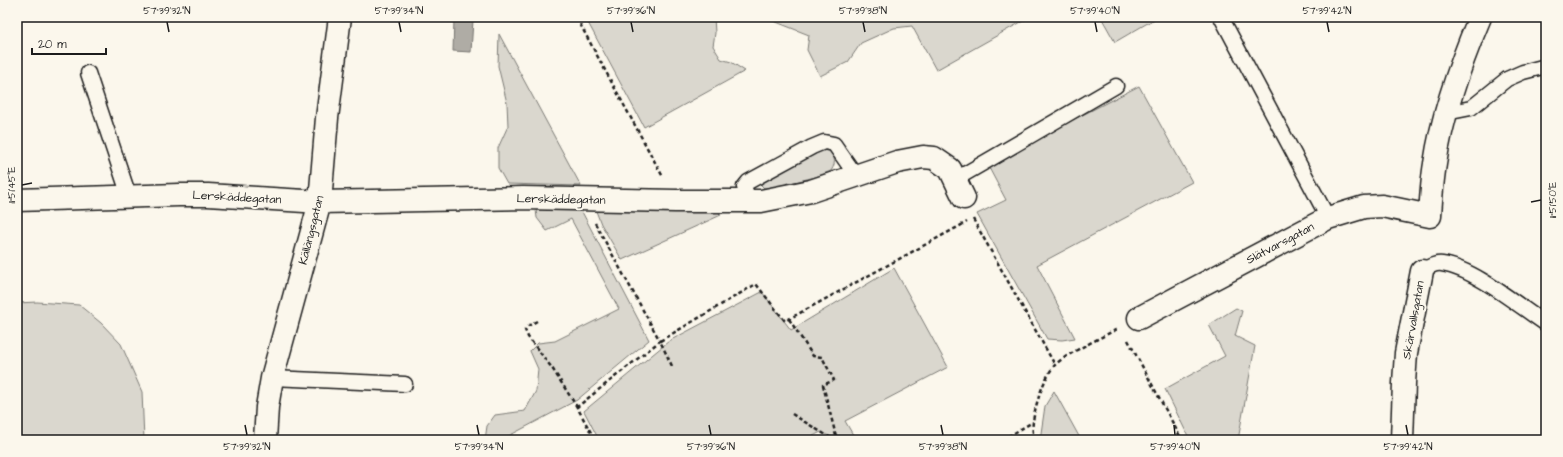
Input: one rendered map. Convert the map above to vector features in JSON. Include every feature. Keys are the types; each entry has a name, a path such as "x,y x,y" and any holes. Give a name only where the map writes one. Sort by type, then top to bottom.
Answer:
{"street":[{"name":"Källängsgatan","path":"265,440 267,407 272,378 320,202 327,118 340,17"},
{"path":"1446,113 1480,17"},
{"name":"Slätvarsgatan","path":"1130,323 1328,218 1364,207 1382,206 1430,216 1434,164 1446,113"},
{"name":"Lerskäddegatan","path":"17,200 208,195 320,202 523,198 582,200 761,201 811,192 857,177 870,170 897,162 923,157 934,158 944,163 950,169 960,189"},
{"name":"Skärvallsgatan","path":"1402,440 1406,354 1422,271"}],"lane":[{"path":"1221,17 1328,218"},
{"path":"1446,113 1471,108 1507,79 1523,72 1546,66"},
{"path":"88,73 129,196"},
{"path":"960,189 1116,86"},
{"path":"750,201 744,187 748,182 812,146 824,142 834,144 857,177"},
{"name":"Skärvallsgatan","path":"1422,271 1429,266 1441,264 1461,269 1546,324"},
{"path":"272,378 405,384"}],"path":[{"path":"580,24 676,201"},
{"path":"582,200 660,341 672,366"},
{"path":"577,407 660,341 756,284 785,321 973,219 1055,365"},
{"path":"789,319 813,356 822,357 834,380 823,385 837,440"},
{"path":"538,321 528,326 525,330 528,338 552,368 577,407 595,440"},
{"path":"1034,440 1033,422 1039,398 1047,377 1055,365 1068,356 1130,323 1182,440"},
{"path":"792,414 834,440"},
{"path":"1002,440 1033,422"}],"shaded area":[{"path":"585,17 714,17 715,33 713,46 721,59 731,62 745,71 644,127"},
{"path":"747,17 1030,17 936,70 912,26 894,28 861,43 848,62 820,76 807,50 809,35 766,18"},
{"path":"1101,17 1158,17 1115,42"},
{"path":"454,19 473,20 471,52 453,51"},
{"path":"499,34 581,186 507,184 498,168 498,148 508,126 507,103 498,66"},
{"path":"1139,86 1192,182 1037,265 1075,338 1062,340 1047,339 977,214 1006,200 987,164"},
{"path":"826,149 834,158 834,164 831,171 815,177 770,188 764,188 761,185 764,180 819,150"},
{"path":"539,207 580,208 649,340 577,400 501,440 485,440 487,426 495,415 525,411 536,391 538,369 530,351 538,343 555,341 619,309 571,219 547,231 537,218 536,210"},
{"path":"599,208 716,210 721,215 622,260 601,224 596,211"},
{"path":"894,268 948,367 845,421 856,440 837,440 821,432 805,440 599,440 584,411 669,341 762,292 791,330"},
{"path":"37,302 79,305 101,323 121,344 142,392 144,440 17,440 17,303"},
{"path":"1236,308 1242,311 1235,336 1255,346 1238,440 1190,440 1165,389 1225,356 1209,325"},
{"path":"1054,391 1081,440 1040,440 1045,406"}]}
